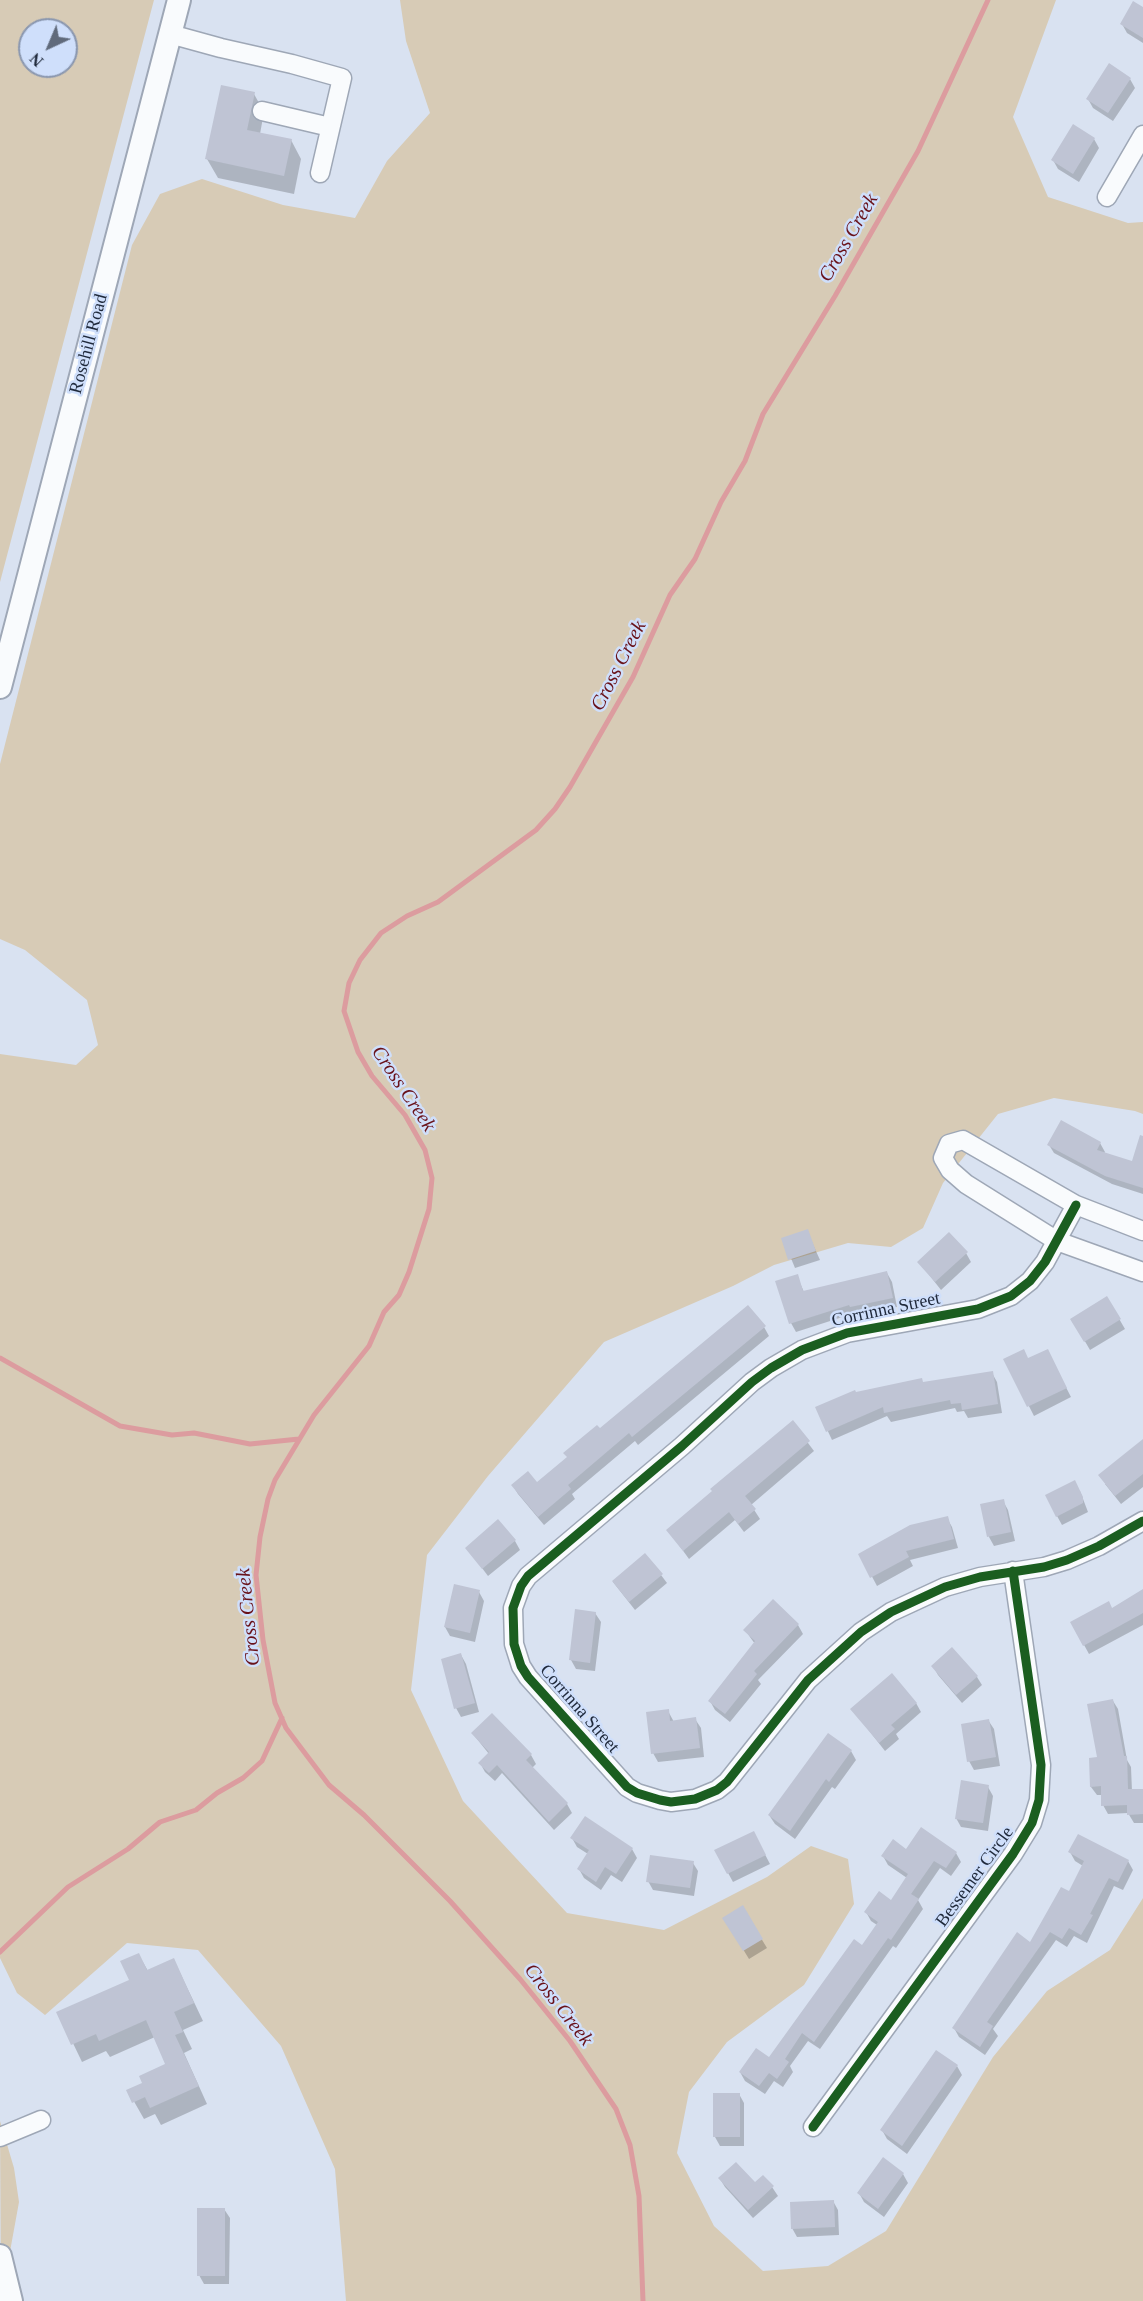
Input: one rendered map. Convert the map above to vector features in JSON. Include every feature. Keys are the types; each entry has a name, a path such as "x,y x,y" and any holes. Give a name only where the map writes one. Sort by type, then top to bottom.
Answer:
{"main road":[{"name":"Rosehill Road","path":"0,687 178,0"},
{"path":"0,2256 11,2301"}],"street":[{"path":"170,34 342,78 320,173"},
{"path":"262,111 330,127"},
{"path":"1107,197 1143,135"},
{"path":"1143,1231 1076,1205 963,1140 950,1144 943,1158 950,1170 966,1184 1057,1241 1143,1272"},
{"name":"Corrinna Street","path":"1076,1205 1045,1262 1030,1281 1011,1296 990,1306 847,1333 802,1350 771,1368 528,1576 521,1586 513,1608 513,1644 528,1677 618,1779 627,1787 648,1797 672,1802 684,1801 706,1795 727,1782 808,1680 861,1632 891,1612 945,1587 980,1576 1044,1567 1067,1560 1099,1546 1143,1521"},
{"name":"Bessemer Circle","path":"813,2127 1013,1854 1032,1823 1039,1800 1041,1765 1013,1571"},
{"path":"0,2137 41,2120"}],"shaded area":[{"path":"0,0 154,0 0,582"},
{"path":"400,0 1056,0 1013,117 1048,197 1128,223 1143,222 1143,1114 1054,1098 998,1114 943,1183 923,1228 891,1247 848,1243 774,1265 733,1286 604,1342 488,1476 427,1555 411,1690 463,1801 567,1913 664,1930 767,1877 811,1846 848,1859 854,1904 804,1985 727,2042 689,2092 677,2153 714,2226 763,2271 828,2266 886,2231 993,2057 1047,1991 1110,1950 1143,1898 1143,2301 346,2301 335,2169 281,2046 198,1950 127,1943 45,2015 17,1993 0,1958 0,1054 76,1065 98,1045 87,1000 25,950 0,939 0,764 132,245 160,194 202,179 283,205 355,218 387,161 430,113 406,41"},
{"path":"0,2121 14,2168 19,2202 1,2301"}],"building":[{"path":"1133,1 1143,7 1143,38 1120,24"},
{"path":"1109,63 1131,78 1108,113 1086,99"},
{"path":"221,85 255,92 247,130 292,139 284,176 205,159"},
{"path":"1073,124 1095,138 1073,174 1051,160"},
{"path":"1061,1120 1101,1142 1097,1150 1132,1161 1140,1135 1143,1136 1143,1188 1105,1176 1047,1145"},
{"path":"808,1229 816,1251 788,1260 781,1238"},
{"path":"949,1232 968,1252 935,1282 917,1262"},
{"path":"887,1271 893,1298 850,1307 849,1305 789,1324 775,1281 798,1274 803,1291"},
{"path":"1107,1296 1121,1319 1084,1342 1070,1319"},
{"path":"748,1305 766,1326 632,1437 629,1433 568,1485 571,1489 538,1517 511,1485 528,1471 537,1482 567,1457 563,1453 597,1425 600,1428"},
{"path":"1024,1349 1028,1358 1048,1349 1067,1388 1027,1407 1003,1359"},
{"path":"993,1371 998,1404 962,1410 961,1403 951,1404 950,1400 884,1413 883,1407 826,1432 815,1407 855,1390 856,1392 922,1378 923,1382"},
{"path":"793,1420 810,1441 745,1496 756,1509 738,1524 729,1512 683,1551 666,1530 712,1491 710,1489"},
{"path":"1143,1439 1143,1474 1115,1496 1098,1475"},
{"path":"1075,1480 1083,1497 1083,1503 1056,1517 1045,1495"},
{"path":"1004,1499 1011,1532 987,1537 980,1504"},
{"path":"948,1516 954,1539 906,1551 909,1557 870,1578 858,1554 910,1525"},
{"path":"498,1519 516,1540 482,1569 465,1548"},
{"path":"645,1553 663,1574 629,1602 612,1581"},
{"path":"454,1584 480,1590 470,1633 444,1627"},
{"path":"1143,1589 1143,1613 1083,1646 1070,1622 1109,1601 1112,1608"},
{"path":"773,1599 799,1624 754,1671 757,1674 725,1714 708,1701 755,1641 743,1630"},
{"path":"575,1609 596,1612 590,1663 569,1660"},
{"path":"952,1647 978,1676 956,1695 931,1666"},
{"path":"461,1653 475,1703 454,1709 441,1659"},
{"path":"892,1673 917,1703 891,1725 895,1729 879,1743 850,1709"},
{"path":"1113,1699 1124,1756 1127,1756 1128,1789 1143,1789 1143,1814 1127,1815 1127,1805 1101,1806 1101,1786 1090,1787 1089,1758 1097,1757 1087,1704"},
{"path":"669,1709 670,1721 696,1717 700,1748 651,1754 646,1712"},
{"path":"492,1713 532,1754 526,1760 568,1803 549,1822 497,1765 489,1773 478,1763 489,1752 471,1733"},
{"path":"989,1719 996,1757 967,1762 961,1724"},
{"path":"828,1733 852,1750 829,1782 826,1779 790,1831 768,1815"},
{"path":"961,1780 989,1785 983,1823 955,1819"},
{"path":"585,1816 633,1848 616,1874 605,1867 596,1882 577,1869 589,1850 570,1838"},
{"path":"921,1827 957,1852 946,1868 934,1861 911,1894 919,1899 891,1940 888,1938 814,2042 802,2033 785,2059 789,2062 777,2079 769,2073 759,2086 739,2072 756,2048 769,2057 854,1939 862,1945 878,1922 864,1912 879,1891 891,1900 908,1874 881,1856 893,1839 906,1849"},
{"path":"754,1831 766,1855 727,1874 714,1850"},
{"path":"1078,1834 1129,1860 1118,1882 1109,1878 1090,1914 1093,1915 1081,1935 1069,1928 1062,1939 1050,1932 987,2022 993,2026 980,2047 952,2028 1017,1932 1030,1942 1061,1887 1069,1891 1084,1861 1068,1852"},
{"path":"650,1855 694,1861 690,1888 646,1882"},
{"path":"743,1905 763,1939 743,1951 722,1918"},
{"path":"139,1953 147,1970 174,1958 194,2003 174,2012 183,2032 175,2035 199,2086 150,2108 145,2097 132,2103 126,2090 142,2083 139,2076 165,2064 146,2020 99,2041 96,2034 71,2045 56,2012 129,1980 120,1961"},
{"path":"936,2050 958,2065 902,2146 880,2130"},
{"path":"713,2093 740,2093 740,2137 713,2137"},
{"path":"883,2157 904,2173 878,2209 857,2193"},
{"path":"736,2162 755,2182 763,2175 774,2186 748,2210 718,2178"},
{"path":"834,2200 835,2227 791,2229 790,2202"},
{"path":"197,2208 225,2208 225,2276 197,2276"}],"waterway":[{"name":"Cross Creek","path":"643,2301 639,2196 630,2145 616,2109 570,2041 520,1979 450,1901 364,1815 329,1785 286,1728 275,1703 263,1640 256,1575 260,1537 268,1499 275,1480 314,1415 369,1346 384,1312 399,1295 409,1272 429,1209 432,1178 425,1150 405,1115 372,1076 358,1052 344,1011 349,983 360,960 381,933 407,916 438,902 536,830 555,809 570,787 633,677 670,595 695,559 721,502 745,461 763,414 835,296 918,151 988,0"},
{"path":"0,1358 120,1426 172,1435 194,1433 250,1444 299,1439"},
{"path":"0,1952 68,1887 128,1849 160,1822 196,1810 217,1793 243,1778 262,1761 282,1718"}],"cycle path":[{"path":"1076,1205 1045,1262 1030,1281 1011,1296 978,1309 847,1333 802,1350 752,1382 682,1446 528,1576 521,1586 513,1608 514,1644 521,1666 528,1677 627,1787 637,1793 671,1802 695,1799 717,1790 727,1782 808,1680 861,1632 891,1612 945,1587 980,1577 1044,1567 1067,1560 1099,1546 1143,1521"},
{"path":"813,2127 1013,1854 1032,1823 1039,1800 1041,1765 1013,1571"}]}
